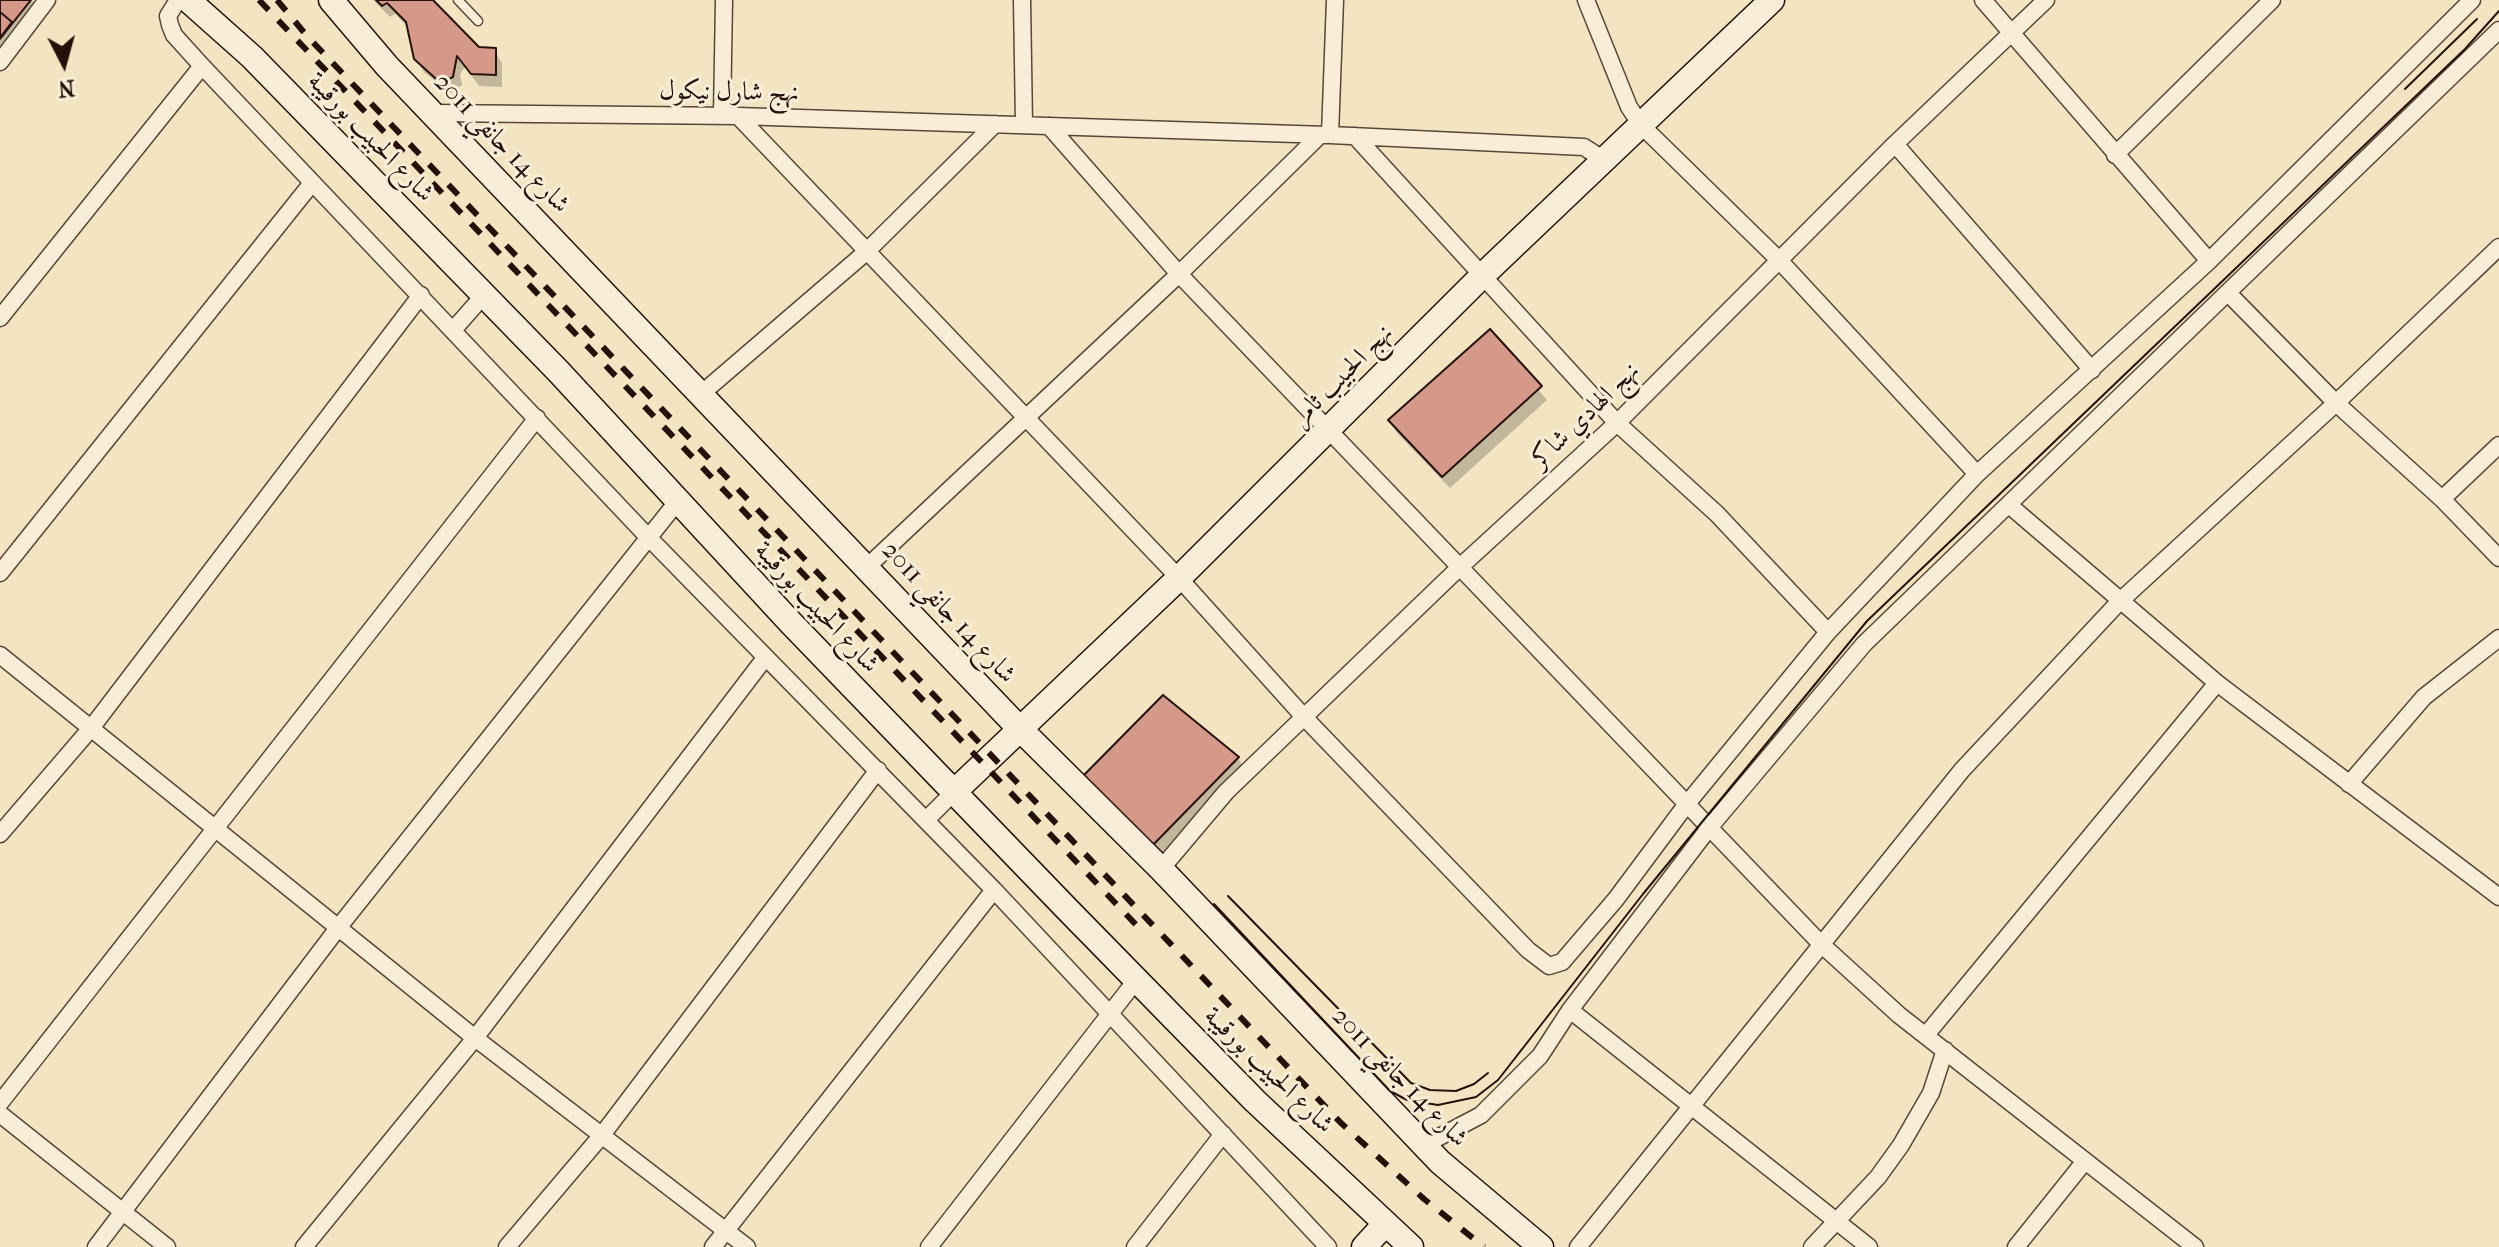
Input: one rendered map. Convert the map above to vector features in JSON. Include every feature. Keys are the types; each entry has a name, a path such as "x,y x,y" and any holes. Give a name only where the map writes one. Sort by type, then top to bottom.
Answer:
{"street":[{"path":"0,62 47,0"},
{"path":"178,0 168,16 170,25 174,35 202,66 649,538 994,890 1328,1247"},
{"name":"شارع الحبيب بورقيبة","path":"188,0 252,57 484,295 954,792 1255,1101 1411,1247"},
{"name":"شارع 14 جانفي 2011","path":"331,0 433,113 1019,728 1161,869 1424,1145 1541,1247"},
{"path":"724,0 730,116 1179,578 1304,717 1528,950 1549,966 1562,962 1616,899 1686,805 1828,632 1977,474 2209,261 2472,0"},
{"path":"1022,0 1024,124"},
{"path":"867,567 1325,135 1335,0"},
{"path":"1586,0 1629,107 1641,125 1778,259 1977,474"},
{"name":"نهج الحبيب ثامر","path":"954,792 1179,578 1484,274 1772,0"},
{"path":"1983,0 2209,261"},
{"name":"نهج الهادي شاكر","path":"1161,869 1226,792 1461,566 1617,423 1778,259 2046,0"},
{"path":"2115,155 2272,0"},
{"path":"1424,1145 1481,1115 1513,1087 1540,1056 1570,1010 1709,828 1864,644 2499,30"},
{"path":"0,318 202,66"},
{"name":"نهج شارل نيكول","path":"433,113 730,116 1355,136 1584,147 1604,160"},
{"path":"701,394 865,253 995,124"},
{"path":"1049,126 1179,274 1821,944 1926,1035 2195,1247"},
{"path":"1355,136 1617,423 1717,514 1828,632"},
{"path":"1895,144 2092,370"},
{"path":"0,573 312,183"},
{"path":"1578,1247 1962,770 2119,602 2336,403 2499,247"},
{"path":"2228,293 2336,403 2442,499 2499,558"},
{"path":"0,834 92,727 421,295"},
{"path":"454,329 484,295"},
{"path":"0,1103 214,826 537,418"},
{"path":"2442,499 2499,445"},
{"path":"96,1247 338,928 677,502"},
{"path":"2009,505 2217,683 2499,897"},
{"path":"2349,784 2424,697 2499,638"},
{"path":"0,655 475,1038 747,1247"},
{"path":"304,1247 475,1038 765,658"},
{"path":"1926,1035 2217,683"},
{"path":"507,1247 602,1135 878,770"},
{"path":"926,820 954,792"},
{"path":"713,1247 994,890"},
{"path":"929,1247 1137,979"},
{"path":"1570,1010 1869,1247"},
{"path":"1812,1247 1878,1177 1901,1145 1931,1093 1945,1050"},
{"path":"0,1114 167,1247"},
{"path":"1135,1247 1223,1134"},
{"path":"2016,1247 2085,1161"},
{"path":"1364,1247 1385,1224"}],"lane":[{"path":"458,0 478,21"}],"building":[{"path":"0,0 31,0 0,39 12,22 0,12"},
{"path":"376,0 433,0 479,47 496,48 496,75 471,74 457,56 453,77 443,82 435,78 414,59 406,22 387,3 382,6"},
{"path":"0,12 12,22 0,38"},
{"path":"1490,329 1542,386 1442,477 1388,420"},
{"path":"1163,695 1239,757 1151,847 1083,776"}],"tram line":[{"path":"1214,904 1390,1091 1407,1100 1438,1105 1476,1097 1498,1080 1643,894 1867,621 2465,49 2499,11"},
{"path":"2405,89 2477,19"},
{"path":"1228,896 1411,1083 1430,1090 1456,1091 1474,1084 1488,1073"}],"railway":[{"path":"259,0 1140,929"},
{"path":"277,0 307,36 1341,1123 1424,1199 1484,1247"}]}
